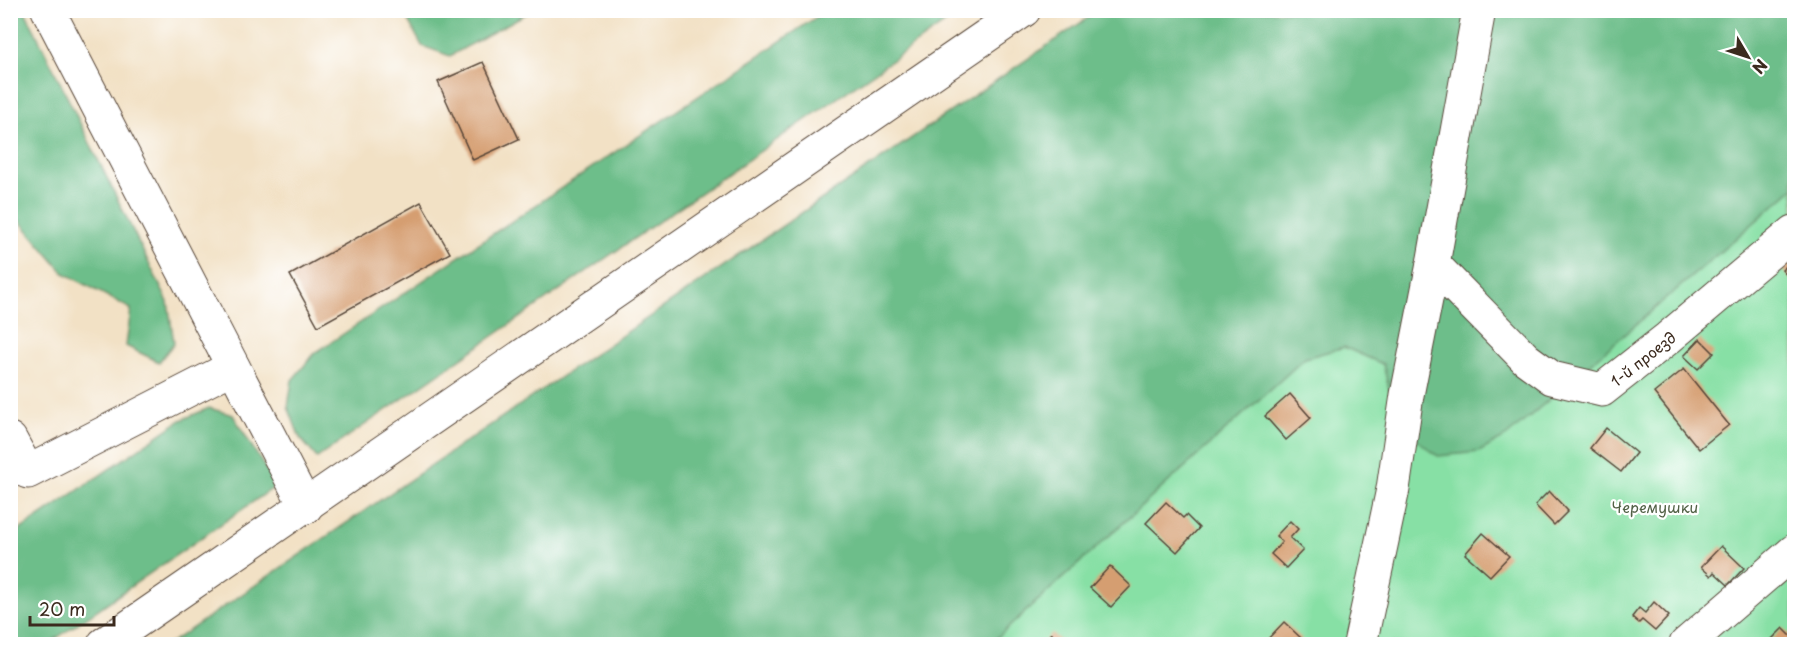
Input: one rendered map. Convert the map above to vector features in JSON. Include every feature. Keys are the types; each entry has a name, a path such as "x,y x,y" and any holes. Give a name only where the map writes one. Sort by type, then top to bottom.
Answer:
{"main road":[{"path":"48,10 306,507"},
{"path":"104,645 1024,10"},
{"path":"1360,645 1393,489 1407,395 1479,10"},
{"name":"1-й проезд","path":"1433,264 1526,359 1552,378 1602,390 1794,232"},
{"path":"10,439 19,477 233,367"},
{"path":"1686,645 1794,551"}],"green space":[{"path":"827,10 963,11 317,458 300,438 288,407 292,380 315,353"},
{"path":"10,11 25,11 168,302 174,343 159,362 126,346 131,309 64,273 11,211"},
{"path":"403,11 531,11 450,56 422,46"},
{"path":"1098,11 1794,11 1794,188 1507,436 1479,452 1438,456 1409,434 1390,392 1383,364 1344,347 1305,358 990,644 169,644"},
{"name":"Черемушки","path":"1794,188 1794,644 990,644 1304,358 1344,347 1383,364 1390,392 1507,435"},
{"path":"209,408 233,415 276,486 48,644 11,644 11,536 181,420"}],"building":[{"path":"483,62 519,139 473,160 438,82"},
{"path":"421,202 450,253 318,326 290,275"},
{"path":"1794,259 1794,283 1782,270"},
{"path":"1700,339 1714,353 1698,369 1684,356"},
{"path":"1684,369 1729,425 1699,449 1654,393"},
{"path":"1290,394 1311,418 1286,440 1265,416"},
{"path":"1606,428 1636,453 1621,472 1590,448"},
{"path":"1549,491 1568,511 1554,525 1535,505"},
{"path":"1166,502 1183,518 1186,515 1199,528 1177,552 1146,523"},
{"path":"1290,521 1298,529 1290,538 1303,550 1286,568 1271,554 1282,542 1276,536"},
{"path":"1483,533 1509,556 1490,576 1465,554"},
{"path":"1721,546 1744,568 1728,585 1714,572 1711,576 1701,567"},
{"path":"1110,566 1131,586 1111,607 1090,588"},
{"path":"1654,602 1669,616 1655,631 1642,620 1639,623 1632,617 1639,608 1645,613"},
{"path":"1284,622 1302,639 1296,644 1263,644"},
{"path":"1783,628 1794,639 1794,644 1774,644 1770,641"},
{"path":"1051,633 1064,644 1042,644"}]}
